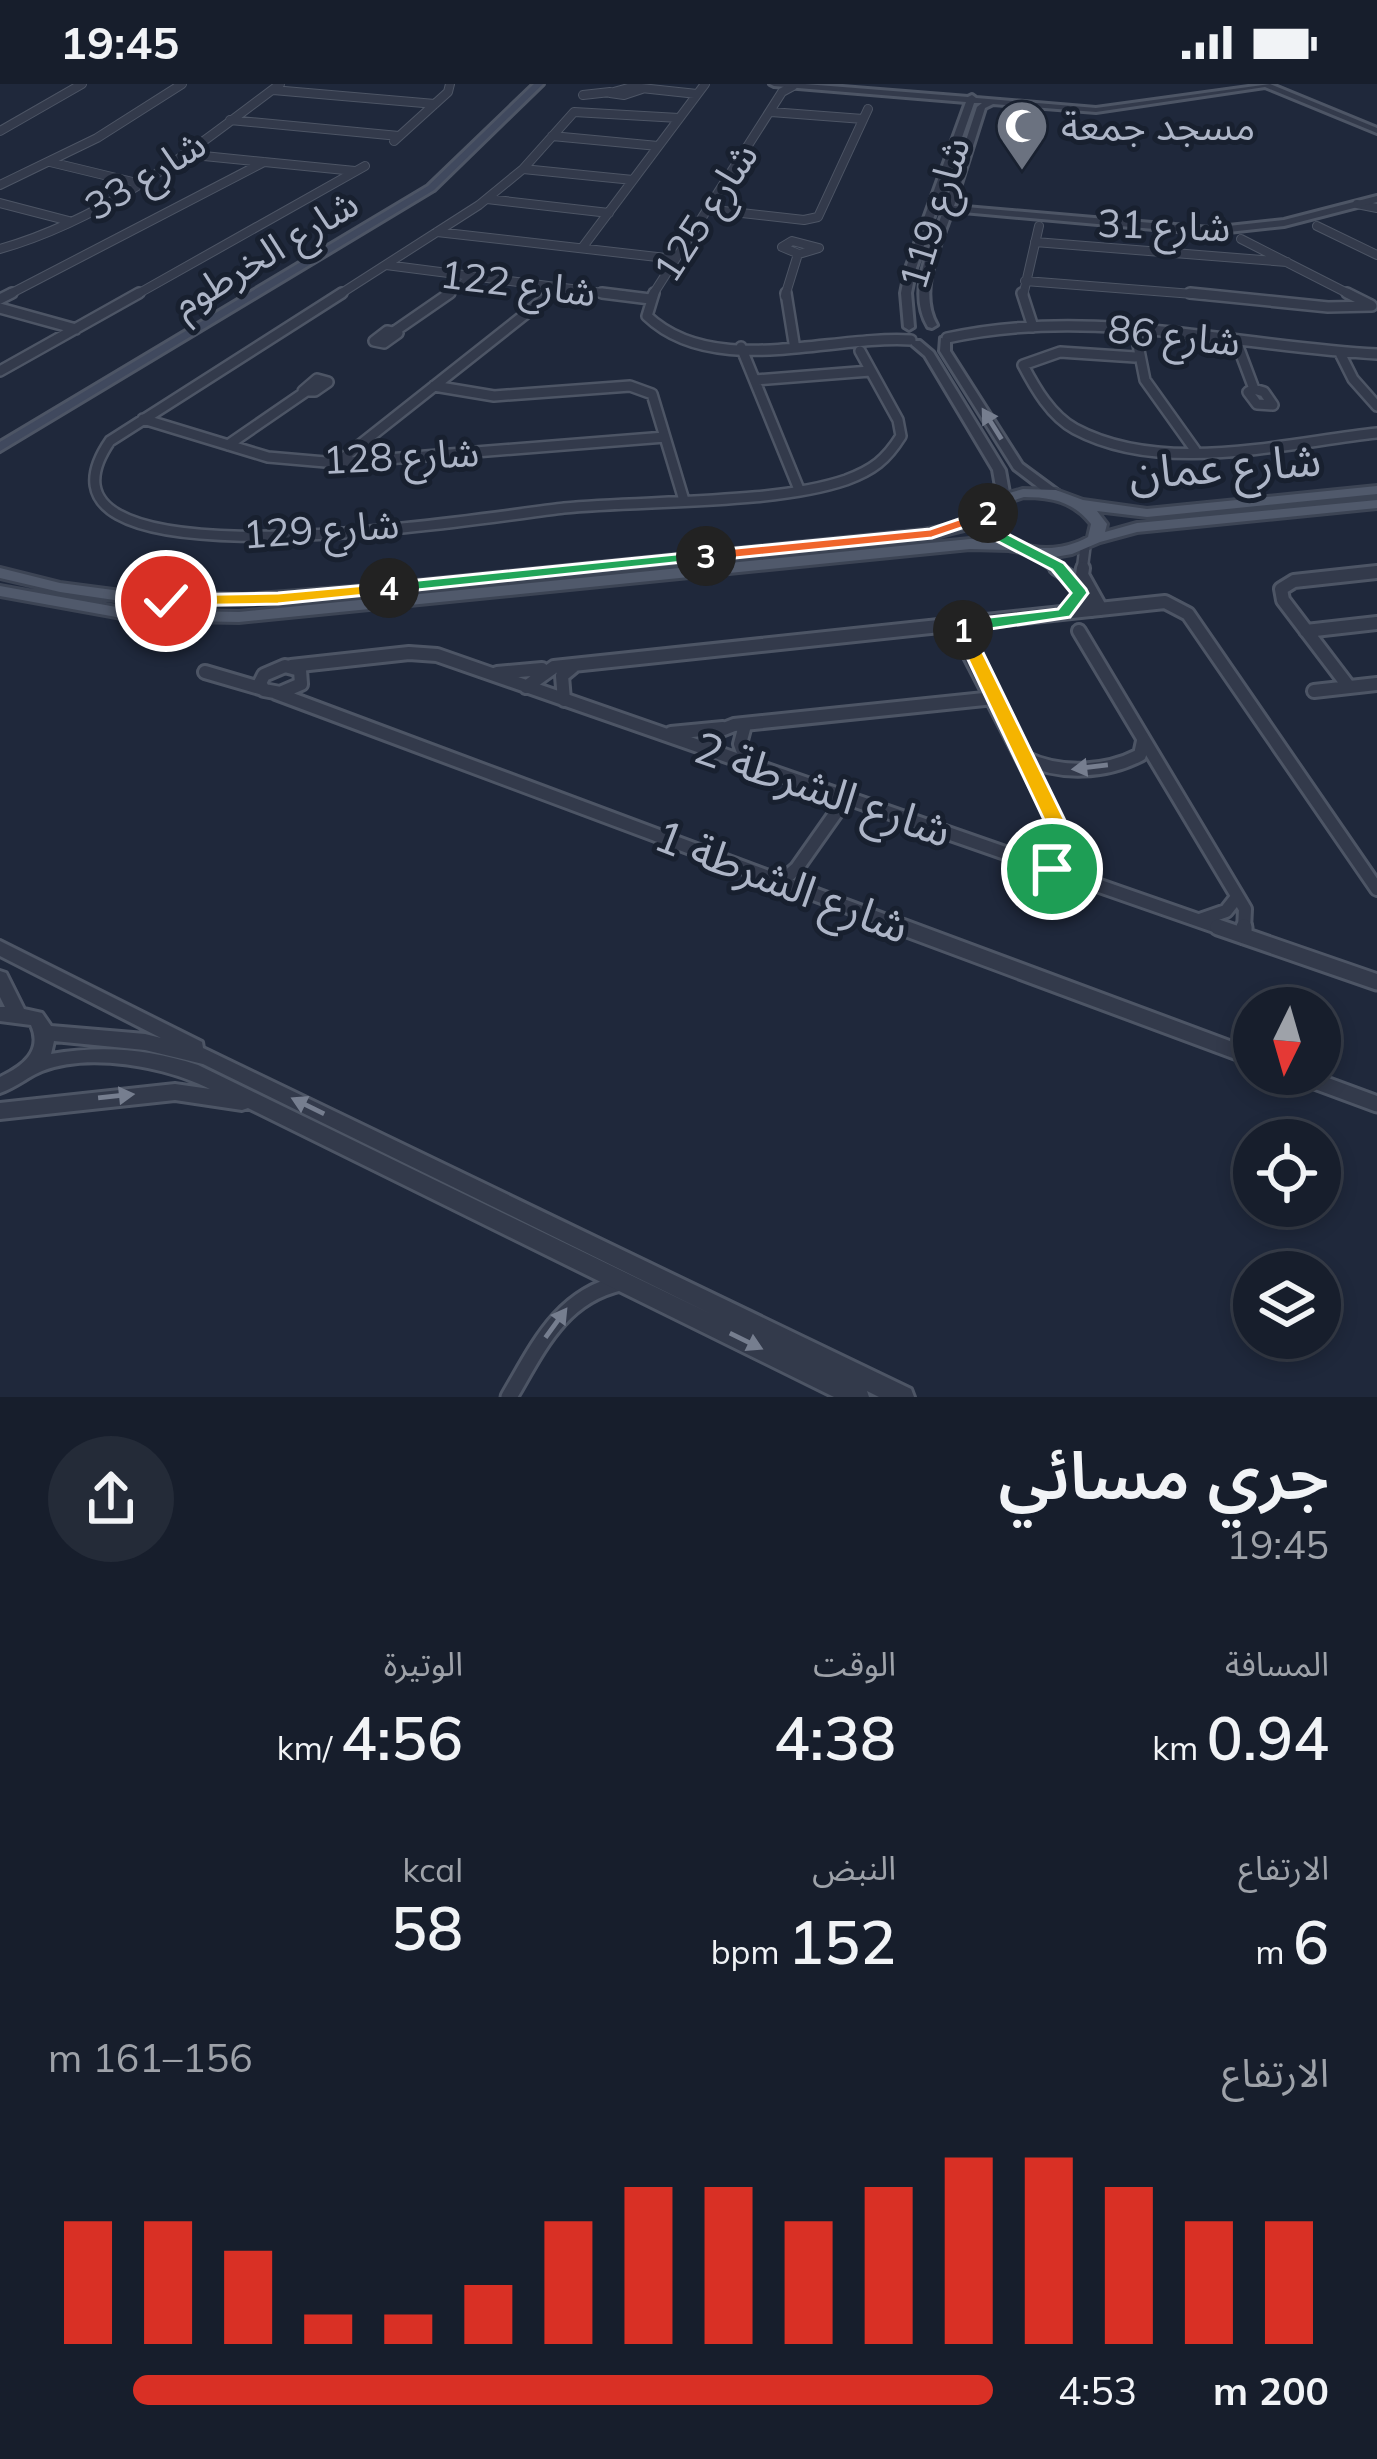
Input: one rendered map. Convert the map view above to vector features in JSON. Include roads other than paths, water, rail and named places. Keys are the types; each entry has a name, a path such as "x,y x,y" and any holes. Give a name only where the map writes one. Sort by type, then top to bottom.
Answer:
{"main road":[{"name":"شارع الخرطوم","path":"0,433 418,185 525,84"},
{"name":"شارع الخرطوم","path":"0,447 422,194 457,167 539,84"},
{"name":"شارع عمان","path":"1056,495 1080,504 1148,513 1377,490"},
{"path":"0,573 63,589 139,599 278,598 932,533 966,524 1004,498 1034,492 1056,495"},
{"path":"1080,504 1099,524 1090,543"},
{"name":"شارع عمان","path":"1033,552 1055,554 1137,528 1377,504"},
{"path":"988,512 995,533 1013,546"},
{"path":"0,591 133,615 239,617 970,544 1033,552"}],"street":[{"path":"0,127 82,84"},
{"path":"0,184 110,131 182,84"},
{"path":"325,94 338,84"},
{"path":"230,120 396,139 450,84"},
{"path":"582,248 705,84"},
{"path":"840,84 1096,110 1265,85 1374,126"},
{"path":"1180,96 1220,84"},
{"path":"1278,84 1374,126"},
{"path":"776,86 988,99"},
{"name":"شارع 125","path":"776,86 771,112 650,299 649,320 668,335 699,345 741,347 911,335"},
{"path":"276,87 435,104"},
{"name":"شارع 33","path":"0,249 70,221 141,184 276,87"},
{"path":"583,95 642,88 698,94"},
{"name":"شارع 119","path":"988,99 981,106 922,286 925,313 1018,466 1056,495"},
{"name":"شارع 119","path":"969,100 907,284 911,335 929,354 999,470 1004,498"},
{"path":"706,209 814,219 868,109"},
{"name":"شارع 129","path":"680,118 579,110 487,200 99,451 87,484 104,514 153,532 276,535 798,487 861,476 894,453 900,427 860,351"},
{"path":"771,112 863,119"},
{"path":"957,134 966,134 969,145"},
{"path":"552,136 658,146"},
{"path":"0,371 360,169 183,154"},
{"path":"50,162 141,184"},
{"path":"0,304 264,162"},
{"path":"523,169 633,180"},
{"path":"938,191 940,203 951,203"},
{"path":"487,200 609,213"},
{"name":"شارع 31","path":"951,203 1136,221 1249,221 1376,201"},
{"name":"شارع 31","path":"951,203 1087,222 1226,231 1376,201"},
{"path":"0,203 70,221"},
{"path":"1087,222 1088,218 1136,221"},
{"path":"1034,327 1023,303 1039,226"},
{"path":"1317,226 1377,255"},
{"path":"437,232 675,259"},
{"path":"1241,238 1273,259"},
{"path":"1035,242 1273,259 1374,307"},
{"path":"794,344 785,295 798,254"},
{"name":"شارع 122","path":"386,265 650,299"},
{"path":"395,331 471,278"},
{"path":"1025,281 1134,287 1328,308 1374,307"},
{"path":"337,463 558,288"},
{"path":"0,304 76,329"},
{"name":"شارع 86","path":"941,333 1034,327 1135,330 1377,354"},
{"path":"1135,330 1135,357 1148,390 1196,450"},
{"path":"911,335 941,333"},
{"path":"911,335 941,333"},
{"path":"1236,341 1253,389"},
{"path":"741,347 798,487"},
{"path":"1340,353 1353,379 1377,406"},
{"path":"1135,357 1049,356 1031,363 1030,377 1066,424 1138,450 1196,450 1377,433"},
{"path":"755,380 870,371"},
{"path":"434,386 484,395 639,386 652,394 683,497"},
{"path":"228,445 305,392"},
{"name":"شارع 128","path":"143,419 285,460 337,463 665,437"},
{"path":"1064,614 1085,589 1082,568 1090,543"},
{"path":"1033,552 1085,589 1097,610"},
{"path":"1349,687 1281,597 1283,586 1377,572"},
{"path":"1085,589 1135,605"},
{"path":"482,671 569,666 1135,605 1170,608 1194,625 1377,889"},
{"path":"1306,631 1377,623"},
{"path":"957,625 1065,843 1104,887"},
{"path":"1079,632 1241,903 1278,948"},
{"name":"شارع الشرطة 2","path":"268,686 291,666 422,653 1376,981"},
{"path":"268,686 303,681 332,662"},
{"path":"291,666 303,681 309,706"},
{"path":"532,689 569,666"},
{"path":"564,700 561,682 569,666"},
{"path":"532,689 549,668"},
{"name":"شارع الشرطة 1","path":"205,672 268,686 309,706 1233,1050"},
{"path":"1314,691 1377,684"},
{"path":"658,732 994,698"},
{"path":"711,750 745,725"},
{"path":"745,725 740,743 747,763"},
{"path":"711,750 724,728"},
{"path":"1024,758 1054,771 1126,762 1140,755 1144,740"},
{"path":"789,884 842,795"},
{"path":"1020,857 1065,843"},
{"path":"1059,871 1065,843"},
{"path":"1200,920 1241,903"},
{"path":"1237,933 1241,903"},
{"path":"0,948 180,1037 207,1057 903,1397"},
{"path":"0,978 8,1013 36,1018 46,1033"},
{"path":"46,1033 145,1042 207,1057"},
{"path":"34,1065 46,1033"},
{"path":"0,1085 34,1065 90,1055 145,1058 191,1071 858,1397"},
{"path":"1341,1091 1377,1104"},
{"path":"0,1111 175,1092 263,1106"},
{"path":"508,1397 566,1308 593,1290 629,1282"}],"place":[{"name":"مسجد جمعة","path":"1022,172"}]}
